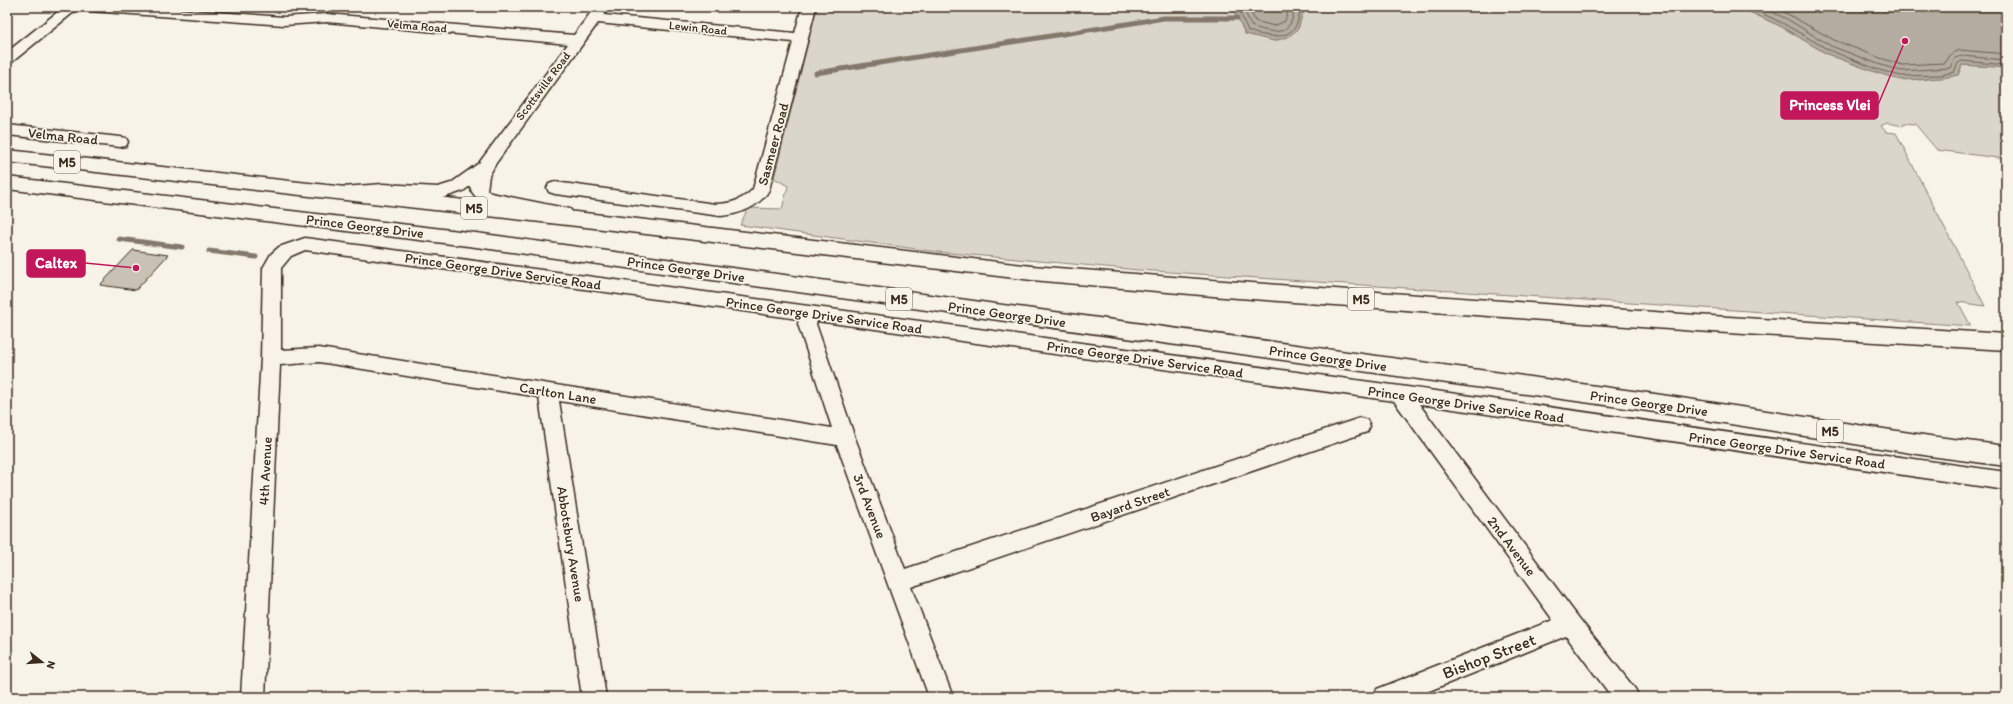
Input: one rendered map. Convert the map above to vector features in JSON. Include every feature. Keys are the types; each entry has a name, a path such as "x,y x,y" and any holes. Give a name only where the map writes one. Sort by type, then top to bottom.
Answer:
{"main road":[{"name":"Prince George Drive","path":"7,156 621,224 966,266 1128,282 1696,323 2006,342"},
{"name":"Prince George Drive","path":"7,183 476,240 1655,403 1923,445 2006,456"},
{"path":"7,188 31,185"}],"street":[{"path":"7,59 73,7"},
{"name":"Velma Road","path":"89,7 284,21 332,12 578,40"},
{"name":"Sasmeer Road","path":"556,188 715,210 731,209 752,200 761,190 809,7"},
{"name":"Lewin Road","path":"598,12 801,38"},
{"name":"Scottsville Road","path":"598,12 486,166 478,188 481,194 486,198 621,224"},
{"name":"Velma Road","path":"7,130 120,142"},
{"name":"Scottsville Road","path":"327,192 383,190 438,193 457,187 486,166"},
{"name":"Prince George Drive Service Road","path":"285,251 298,245 314,245 1400,394 2006,481"},
{"name":"4th Avenue","path":"252,697 271,358 272,268 276,260 285,251"},
{"name":"3rd Avenue","path":"809,314 807,324 845,438 941,697"},
{"name":"Carlton Lane","path":"271,358 319,355 845,438"},
{"name":"Abbotsbury Avenue","path":"548,392 594,697"},
{"name":"2nd Avenue","path":"1400,394 1570,624 1627,697"},
{"name":"Bayard Street","path":"899,581 1360,426"},
{"name":"Bishop Street","path":"1385,697 1570,624"}],"shaded area":[{"path":"817,7 1233,7 1237,18 1298,29 1302,15 1309,7 1739,7 1782,27 1827,54 1875,72 1920,80 1958,75 1962,65 1998,67 2006,69 2006,159 1937,150 1915,124 1904,123 1903,126 1887,123 1881,126 1886,132 1896,133 1985,306 1958,302 1971,326 1139,270 938,252 740,225 748,208 782,209 788,186 774,178"}],"water":[{"path":"1233,7 1309,7 1302,15 1298,29 1288,37 1274,41 1245,34"},
{"path":"1739,7 2006,7 2006,69 1962,65 1958,75 1943,78 1900,80 1827,54 1782,27"}],"building":[{"path":"133,250 168,255 136,290 100,285"}],"waterway":[{"path":"816,73 1164,18 1237,18"},
{"path":"119,239 182,247"},
{"path":"209,251 256,257"}],"place":[{"name":"Princess Vlei","path":"1905,41"},
{"name":"Caltex","path":"136,268"}]}
